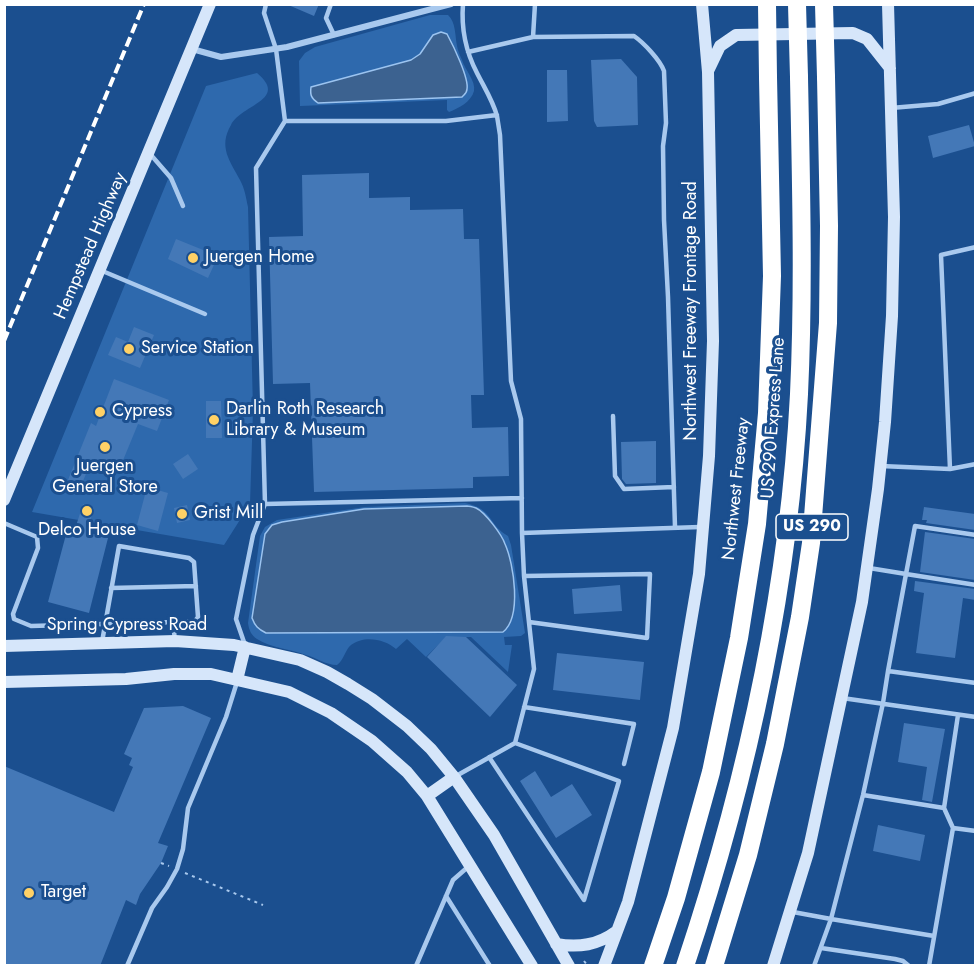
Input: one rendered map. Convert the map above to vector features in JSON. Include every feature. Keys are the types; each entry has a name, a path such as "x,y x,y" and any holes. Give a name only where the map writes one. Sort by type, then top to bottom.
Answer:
{"highway":[{"name":"Northwest Freeway","path":"655,961 676,898 711,772 739,638 757,524 766,413 772,276 766,4"},
{"name":"US 290 Express Lane","path":"685,966 707,899 737,787 761,681 775,605 792,479 799,395 802,294 797,4"},
{"name":"US 290","path":"714,966 741,879 771,764 794,655 811,543 828,323 829,226 824,4"}],"main road":[{"name":"Hempstead Highway","path":"4,500 210,4"},
{"name":"Northwest Freeway Frontage Road","path":"604,966 628,902 673,728 699,573 709,456 714,341 708,72 702,4"},
{"path":"773,966 808,853 842,698 862,602 881,466 892,316 894,217 888,4"},
{"path":"708,72 720,46 736,35 853,33 867,39 890,68"},
{"name":"Spring Cypress Road","path":"4,646 175,641 234,645 300,660 327,672 372,699 407,726 431,749 454,777 494,835 569,966"},
{"path":"237,680 246,647"},
{"path":"4,682 211,674 288,692 331,713 385,752 426,796 532,966"},
{"path":"426,796 454,777"},
{"path":"556,944 574,946 592,944 616,931"},
{"path":"610,947 614,966"}],"street":[{"path":"192,49 221,57 276,49 451,4"}],"lane":[{"path":"246,647 236,619 253,535 265,504 256,168 285,121 276,49 264,14 266,4"},
{"path":"331,4 326,18 334,35"},
{"path":"454,777 515,743 534,669 524,576 521,419 511,381 500,135 497,115 468,52 462,19 463,4"},
{"path":"533,37 535,4"},
{"path":"468,52 533,37 634,36 662,66 666,123 663,146 664,220 675,527"},
{"path":"891,108 938,104 975,93"},
{"path":"285,121 446,121 497,115"},
{"path":"149,153 171,178 183,206"},
{"path":"950,469 941,255 975,247"},
{"path":"100,270 204,314"},
{"path":"613,417 615,476 624,489 674,487"},
{"path":"881,466 950,469 975,464"},
{"path":"265,504 522,498"},
{"path":"4,523 37,537 38,548 13,614 14,619 32,626 105,624 173,622 195,621 198,617 194,562 189,558 119,546 111,588 105,624 102,644"},
{"path":"814,966 831,919 863,795 883,704 915,526 975,535"},
{"path":"522,533 703,527"},
{"path":"867,568 975,585"},
{"path":"524,576 650,574 647,638 529,622"},
{"path":"111,588 196,586"},
{"path":"173,622 175,641"},
{"path":"888,671 975,683"},
{"path":"127,966 152,908 177,869 183,849 188,808 226,717 237,680"},
{"path":"842,698 975,717"},
{"path":"524,707 634,724 624,765"},
{"path":"929,966 953,828 944,808 958,715"},
{"path":"489,757 584,900 619,782 515,743"},
{"path":"863,795 944,808"},
{"path":"953,828 975,831"},
{"path":"416,966 453,880 470,865"},
{"path":"446,896 490,966"},
{"path":"790,911 934,936"},
{"path":"820,948 896,959 909,966"}],"path":[{"path":"161,863 263,905"},
{"path":"584,961 588,966"}],"shaded area":[{"path":"430,15 448,15 452,21 458,52 472,79 474,91 472,95 457,109 449,112 447,100 300,106 299,61 305,53 315,47"},
{"path":"441,32 447,34 463,70 467,89 462,97 318,103 314,100 311,87 411,60 420,54 433,35"},
{"path":"257,73 266,82 268,90 266,96 231,125 225,147 243,187 248,207 253,410 250,504 224,545 32,512 206,86"},
{"path":"465,503 486,513 496,527 508,536 511,545 525,633 521,636 504,637 505,645 512,645 508,672 471,637 446,637 426,657 407,639 396,649 380,641 362,640 351,645 337,665 268,644 252,634 248,623 260,536 265,527 277,520 365,507"},
{"path":"467,506 480,510 488,519 503,540 508,553 515,590 513,615 503,632 266,633 254,623 252,618 265,534 272,525 364,509"}],"building":[{"path":"286,4 319,4 314,16"},
{"path":"621,59 637,77 638,125 597,127 594,121 591,60"},
{"path":"547,70 567,70 568,121 547,122"},
{"path":"969,125 975,146 933,158 928,136"},
{"path":"369,173 369,198 410,197 410,210 463,209 464,239 479,239 484,395 471,395 472,428 508,427 509,476 473,477 473,488 314,492 310,383 273,384 269,237 303,236 302,175"},
{"name":"Juergen Home","path":"176,239 218,256 208,278 168,259"},
{"name":"Service Station","path":"134,327 154,335 140,368 108,355 116,337 128,342"},
{"path":"114,379 169,400 157,431 138,424 119,470 92,459 81,486 68,480 91,423 96,426"},
{"name":"Darlin Roth Research Library & Museum","path":"206,401 221,401 222,438 206,438"},
{"path":"656,441 656,483 626,484 622,479 621,442"},
{"path":"188,454 198,469 183,479 173,464"},
{"path":"147,487 168,493 158,531 137,525"},
{"path":"83,504 94,508 87,532 108,538 89,613 48,602 68,527 75,529"},
{"name":"Grist Mill","path":"187,505 190,520 177,523 174,508"},
{"path":"924,507 975,514 975,530 926,523 927,520 922,520"},
{"path":"925,532 975,539 975,580 920,572"},
{"path":"915,581 975,589 975,600 963,598 955,658 916,653 924,593 914,591"},
{"path":"620,585 622,611 574,614 572,589"},
{"path":"446,636 466,637 517,685 490,717 427,657"},
{"path":"557,653 644,662 640,700 553,690"},
{"path":"183,706 211,718 158,843 168,846 161,863 140,894 136,905 126,900 100,966 4,966 4,766 114,812 133,767 129,765 132,758 124,754 144,708"},
{"path":"904,723 945,729 932,802 922,800 927,767 898,762"},
{"path":"535,771 551,797 572,784 592,815 556,838 520,781"},
{"path":"878,825 925,835 920,861 873,851"}],"railway":[{"path":"4,341 144,4"}],"place":[{"name":"Juergen Home","path":"193,258"},
{"name":"Service Station","path":"129,349"},
{"name":"Cypress","path":"100,412"},
{"name":"Darlin Roth Research Library & Museum","path":"214,420"},
{"name":"Juergen General Store","path":"105,447"},
{"name":"Delco House","path":"87,511"},
{"name":"Grist Mill","path":"182,514"},
{"name":"Target","path":"29,893"}]}
